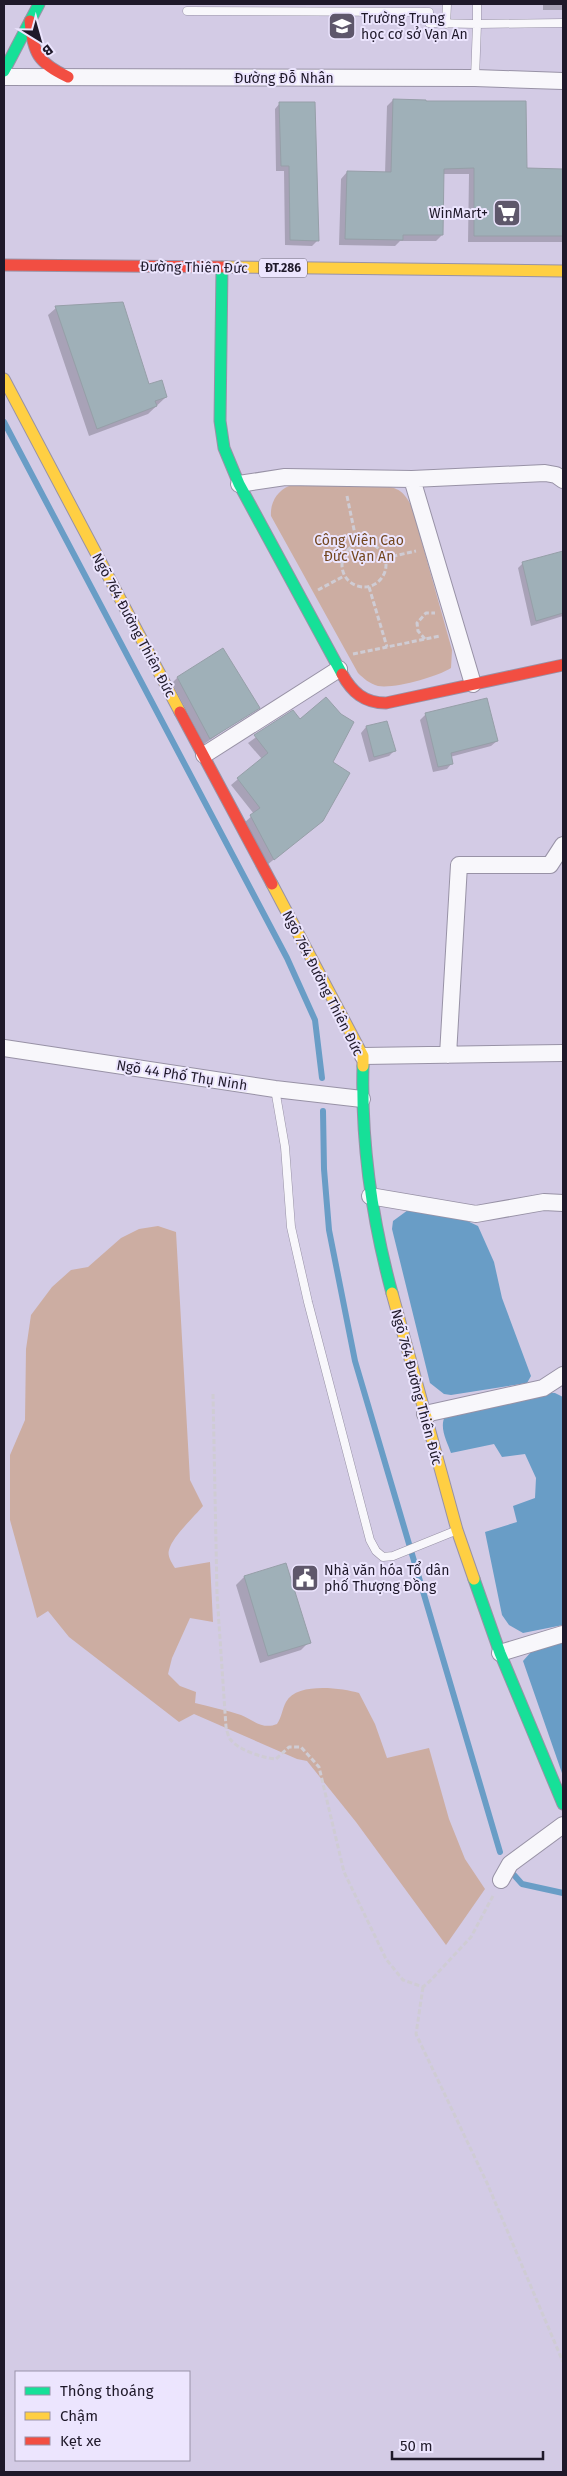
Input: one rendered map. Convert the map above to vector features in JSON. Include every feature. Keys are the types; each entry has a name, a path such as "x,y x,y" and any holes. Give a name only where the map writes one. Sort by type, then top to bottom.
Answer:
{"street":[{"path":"4,71 39,4"},
{"path":"30,21 35,53 39,59 50,69 68,77"},
{"name":"Đường Đỗ Nhân","path":"4,76 475,78 563,81"},
{"name":"Đường Thiên Đức","path":"4,265 563,271"},
{"path":"222,267 220,421 224,448 239,484 339,669 348,685 359,698 371,703 386,702 563,665"},
{"name":"Ngõ 764 Đường Thiên Đức","path":"4,379 363,1056 362,1099 370,1196 387,1275 457,1530 500,1653 563,1804"},
{"path":"239,484 285,477 412,479 545,473 556,475 563,480"},
{"path":"412,479 473,684"},
{"path":"204,755 339,669"},
{"path":"448,1055 459,865 550,865 563,845"},
{"name":"Ngõ 44 Phố Thụ Ninh","path":"4,1048 275,1089 362,1099"},
{"path":"363,1056 563,1053"},
{"path":"370,1196 476,1214 544,1202 563,1203"},
{"path":"425,1414 543,1388 561,1379"},
{"path":"500,1653 563,1634"},
{"path":"501,1880 510,1864 563,1825"}],"lane":[{"path":"446,24 447,4"},
{"path":"475,78 477,4"},
{"path":"187,11 377,8 429,12 429,23 563,23"},
{"path":"275,1089 285,1147 292,1226 308,1302 370,1540 376,1551 383,1557 393,1556 457,1530"}],"path":[{"path":"345,488 357,544"},
{"path":"357,544 372,544 379,548 385,558 386,569 384,576 379,582 369,587 351,585 344,576 342,559 345,552 357,544"},
{"path":"385,558 421,550"},
{"path":"315,592 344,576"},
{"path":"369,587 387,647"},
{"path":"425,639 417,627 419,619 430,612 440,615"},
{"path":"350,655 445,635"},
{"path":"212,1394 217,1594 226,1727 230,1740 268,1758 276,1759 294,1745 301,1747 312,1758 318,1767 344,1872 386,1959 403,1980 423,1987"},
{"path":"501,1880 472,1937 423,1987 416,2034 487,2183 563,2362"}],"green space":[{"name":"Công Viên Cao Đức Vạn An","path":"289,486 381,486 397,489 403,494 412,507 452,650 451,668 415,682 394,686 372,684 358,673 271,516 275,498"},
{"path":"158,1226 176,1232 190,1480 203,1506 174,1539 169,1555 175,1568 210,1562 213,1622 190,1618 172,1658 168,1674 180,1686 196,1692 195,1703 241,1715 258,1724 267,1726 277,1724 286,1702 300,1691 331,1688 359,1693 375,1724 387,1758 429,1748 449,1819 465,1859 485,1889 446,1945 356,1822 307,1761 297,1759 194,1714 179,1722 69,1637 48,1611 37,1618 10,1520 10,1455 25,1420 26,1349 31,1315 52,1287 71,1270 88,1267 121,1238 139,1229"}],"water":[{"path":"408,1210 461,1218 478,1226 494,1262 502,1298 531,1376 527,1383 451,1395 444,1394 430,1383 392,1229 393,1221"},
{"path":"540,1392 555,1393 563,1397 563,1625 523,1633 509,1625 502,1615 485,1532 517,1522 513,1506 535,1498 536,1478 525,1454 502,1457 494,1444 451,1453 444,1434 443,1421 445,1416"},
{"path":"563,1642 563,1776 523,1661 531,1652"}],"building":[{"path":"393,99 426,101 526,101 527,168 563,169 563,236 474,236 474,168 444,169 443,235 403,235 403,240 345,239 347,171 391,172"},
{"path":"279,102 315,102 319,241 290,240 289,166 281,166"},
{"path":"123,302 149,384 162,380 167,397 155,401 157,406 97,429 55,306"},
{"path":"563,551 563,613 536,621 522,562"},
{"path":"223,648 260,708 210,739 177,677"},
{"path":"326,697 341,714 354,722 333,762 350,773 323,821 274,860 250,815 260,808 237,778 268,753 254,735 293,710 300,719"},
{"path":"487,698 498,741 451,753 453,764 438,767 425,713"},
{"path":"387,721 396,751 374,757 366,726"},
{"path":"286,1563 311,1643 268,1656 244,1576"}],"waterway":[{"path":"4,422 287,958 315,1020 322,1078"},
{"path":"323,1111 324,1169 329,1230 355,1361 500,1852"},
{"path":"514,1875 522,1884 563,1893"}],"traffic: fast":[{"path":"4,71 39,4"},
{"path":"222,267 220,421 224,448 239,484 342,674"},
{"path":"363,1066 364,1124 369,1181 392,1293"},
{"path":"474,1579 500,1653 563,1804"}],"traffic: slow":[{"path":"226,267 563,271"},
{"path":"4,379 180,712"},
{"path":"272,884 363,1056 363,1066"},
{"path":"392,1293 457,1530 474,1579"}],"traffic: jam":[{"path":"30,21 35,49 39,56 50,67 68,77"},
{"path":"4,265 226,267"},
{"path":"342,674 350,686 365,699 386,703 563,665"},
{"path":"180,712 272,884"}],"place":[{"name":"Trường Trung học cơ sở Vạn An","path":"342,26"},
{"name":"WinMart+","path":"507,213"},
{"name":"Nhà văn hóa Tổ dân phố Thượng Đồng","path":"305,1578"}]}
